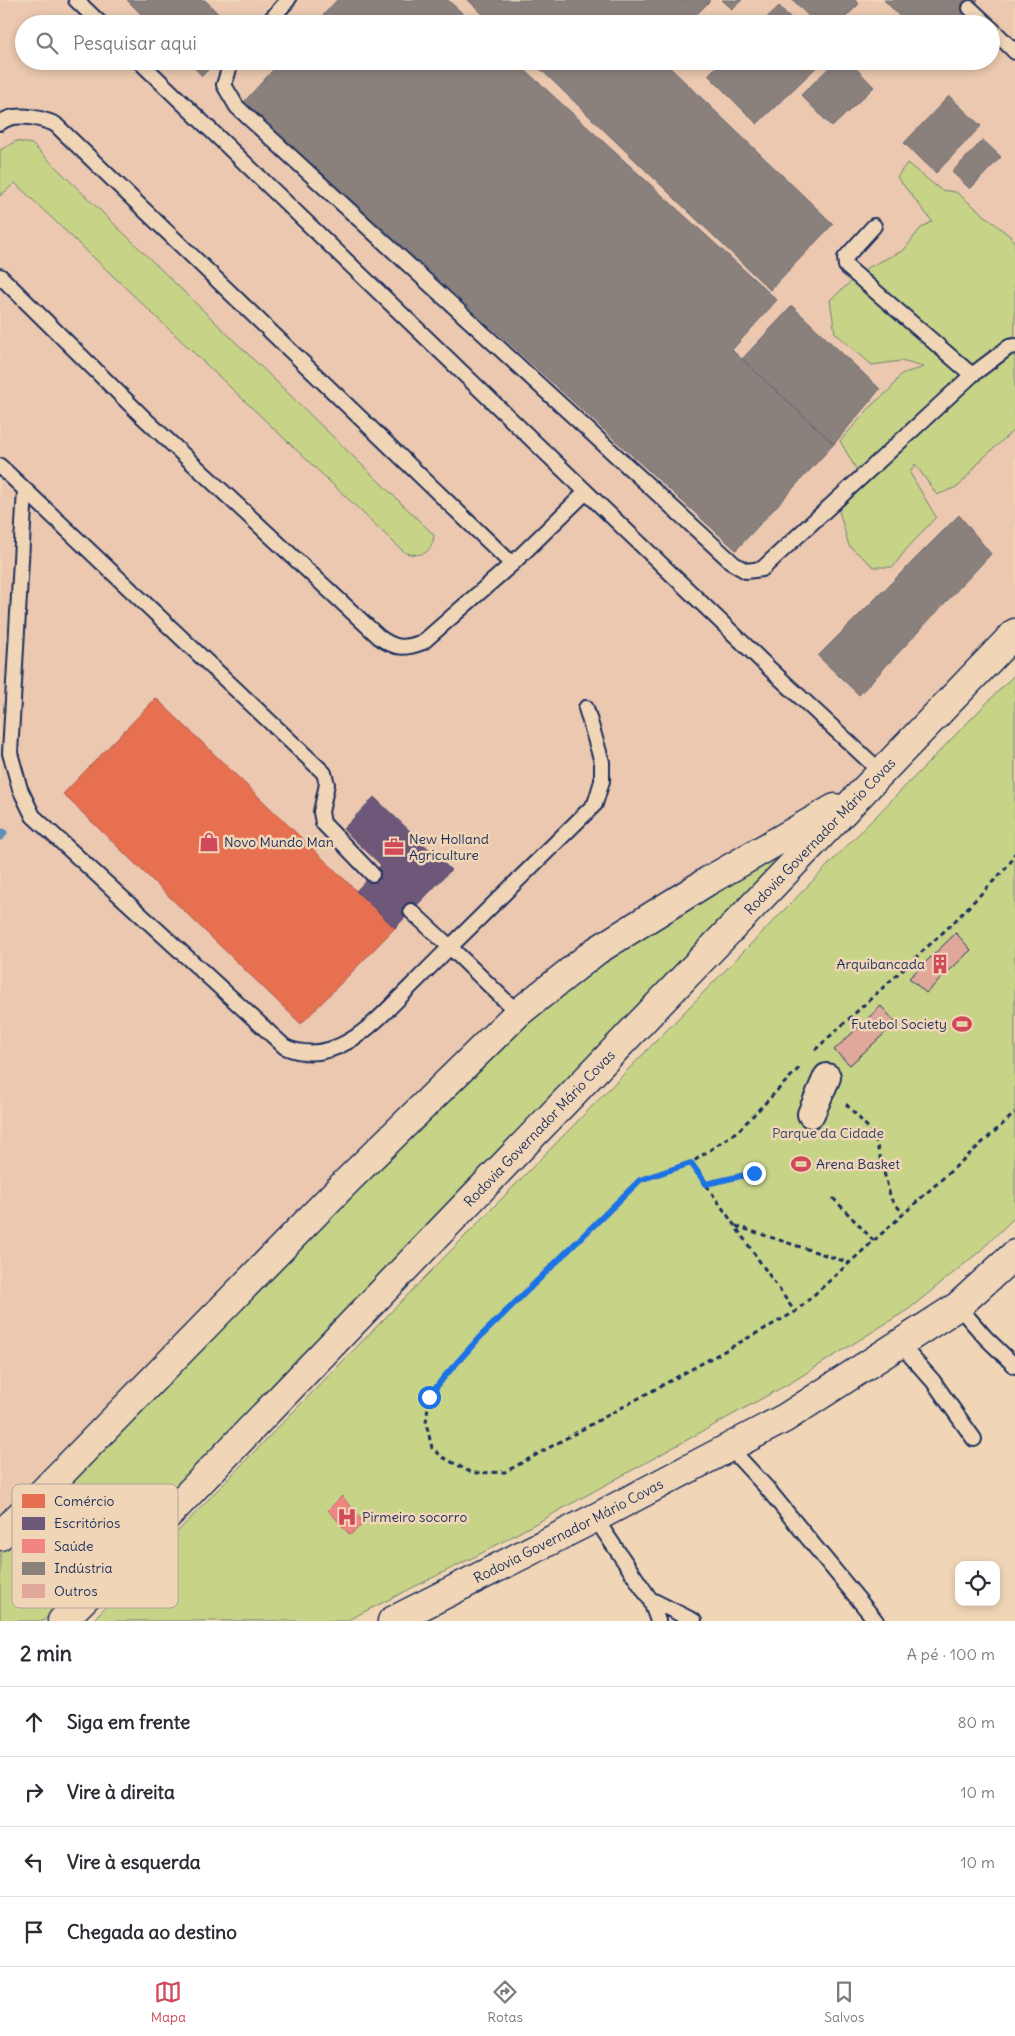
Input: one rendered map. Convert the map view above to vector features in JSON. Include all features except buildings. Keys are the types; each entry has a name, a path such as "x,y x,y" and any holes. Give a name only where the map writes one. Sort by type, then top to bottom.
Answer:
{"highway":[{"name":"Rodovia Governador Mário Covas","path":"178,1505 1015,633"},
{"path":"51,1484 345,1183 518,1013 596,951 874,781"},
{"name":"Rodovia Governador Mário Covas","path":"392,1621 595,1518 785,1418 958,1306 1014,1258"},
{"path":"0,1536 12,1524"},
{"name":"Rodovia Governador Mário Covas","path":"62,1621 75,1608"}],"street":[{"path":"811,1114 827,1077"}],"lane":[{"path":"76,0 92,15"},
{"path":"275,15 288,0"},
{"path":"970,8 977,15"},
{"path":"1000,37 1015,52"},
{"path":"148,70 763,663 874,781"},
{"path":"229,70 224,84 237,107 734,564 746,571 762,570 972,375 1010,347 1015,346"},
{"path":"0,123 19,117 37,117 55,124 512,564"},
{"path":"874,226 845,258 846,266 972,375"},
{"path":"0,276 152,426 389,645 406,646 423,642 512,564 586,492"},
{"path":"0,466 324,773 327,784 321,812 323,823 372,874"},
{"path":"25,490 10,753 20,789 33,816 285,1047 296,1052 306,1054 321,1052 354,1039 371,1026 595,804 602,782 602,762 586,708"},
{"path":"411,911 518,1013"},
{"path":"958,1306 985,1337 1015,1366"},
{"path":"900,1344 933,1381 974,1439"},
{"path":"729,1447 766,1487 876,1621"},
{"path":"595,1518 650,1599 658,1621"},
{"path":"650,1599 694,1621"}],"path":[{"path":"1015,853 1010,865 951,925 811,1055 740,1130 691,1163 640,1180 468,1350 429,1397 426,1423 432,1448 444,1458 472,1473 505,1472 795,1312 1015,1112"},
{"path":"811,1055 840,1097 874,1134 892,1199 903,1213"},
{"path":"691,1163 795,1312"},
{"path":"706,1184 754,1173"},
{"path":"833,1198 874,1241"},
{"path":"736,1226 850,1262"}],"shaded area":[{"path":"0,0 1015,0 1015,634 909,746 67,1484 12,1484 12,1532 0,1543"}],"green space":[{"path":"16,141 32,144 434,535 431,546 425,553 416,555 405,553 15,183 0,196 0,150"},
{"path":"907,163 941,190 956,192 1011,237 1015,243 1015,429 982,459 959,486 937,495 915,464 910,473 936,517 893,567 874,567 849,546 839,511 856,469 840,441 874,403 890,390 901,374 924,367 901,361 872,365 835,333 830,300 867,268 904,250 920,229 932,221 897,177"},
{"name":"Parque da Cidade","path":"1015,674 1015,1217 979,1252 909,1309 792,1382 482,1553 346,1621 92,1621 104,1608 178,1608 178,1531"},
{"path":"867,789 706,935 421,1230 178,1487 178,1484 52,1484 518,1013"},
{"path":"12,1524 12,1608 56,1608 43,1621 0,1621 0,1536"}],"waterway":[{"path":"0,836 3,833"}],"place":[{"name":"Novo Mundo Man","path":"209,842"},
{"name":"New Holland Agriculture","path":"394,847"},
{"name":"Arquibancada","path":"940,964"},
{"name":"Futebol Society","path":"962,1024"},
{"name":"Arena Basket","path":"801,1164"},
{"name":"Pirmeiro socorro","path":"347,1517"}],"route":[{"path":"429,1397 444,1377 480,1337 640,1180 691,1163 706,1184 754,1173"}]}
